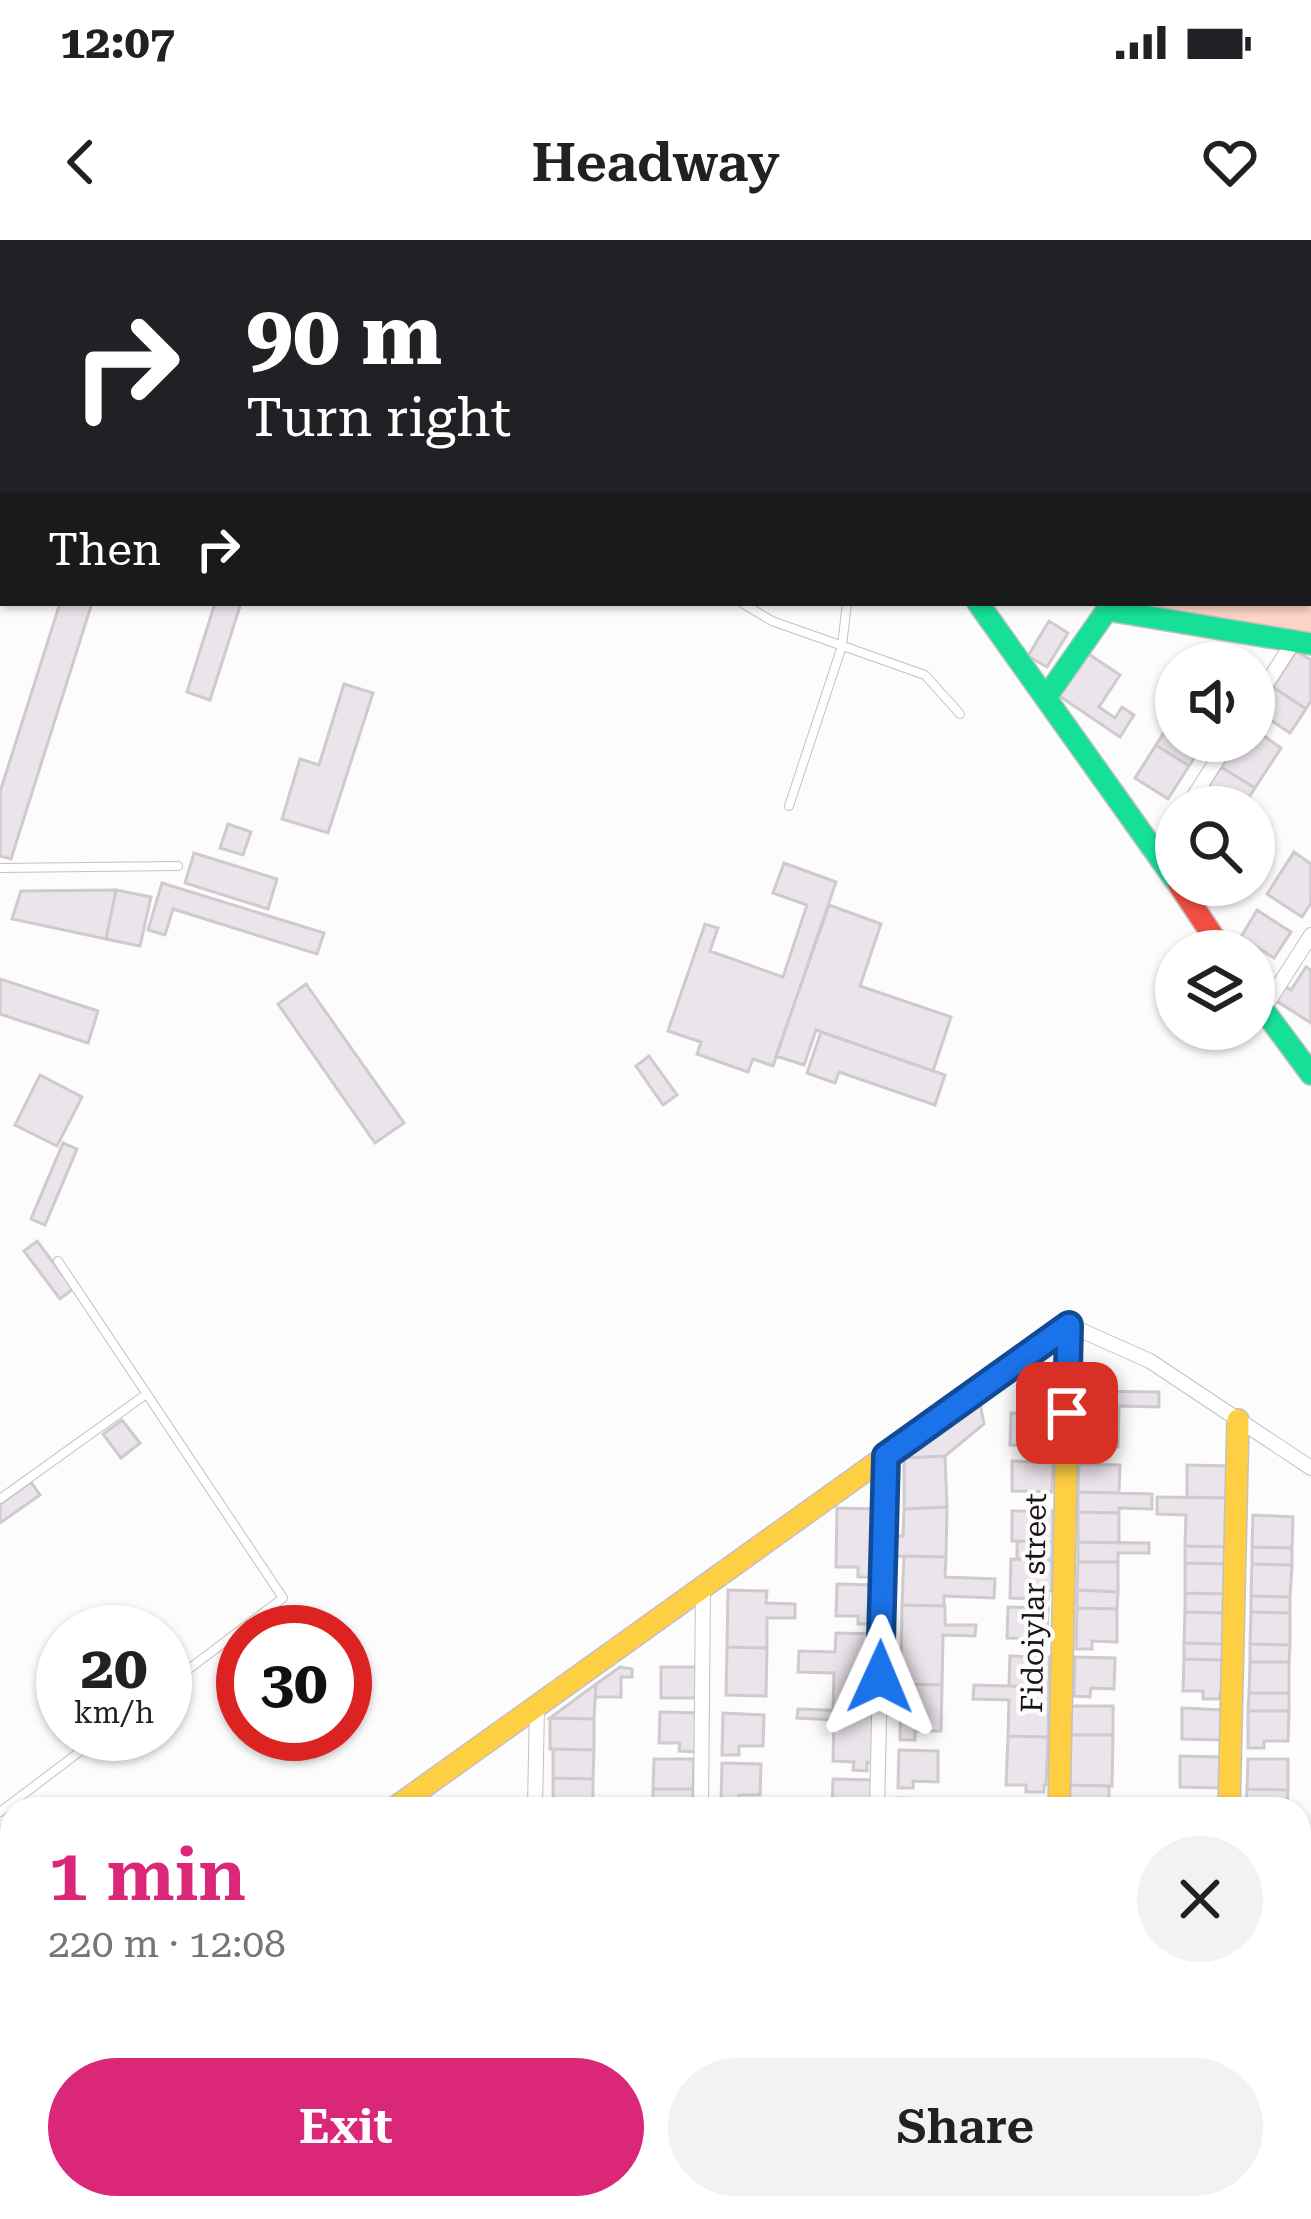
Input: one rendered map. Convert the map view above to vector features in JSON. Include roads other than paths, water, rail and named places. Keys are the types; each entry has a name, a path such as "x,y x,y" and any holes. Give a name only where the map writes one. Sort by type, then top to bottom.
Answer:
{"street":[{"path":"980,606 1155,850"},
{"path":"1046,696 1107,610 1302,642 1275,676"},
{"path":"1275,981 1311,935"},
{"path":"1275,1026 1311,1074"},
{"path":"410,1797 1069,1325 1150,1361 1311,1468"},
{"name":"Fidoiylar street","path":"1059,1797 1069,1325"},
{"path":"1229,1797 1238,1420"},
{"path":"877,1797 886,1456"},
{"path":"701,1797 703,1586"},
{"path":"535,1797 537,1706"}],"lane":[{"path":"747,606 772,621 925,675 960,714"},
{"path":"789,806 842,646 847,606"},
{"path":"0,868 178,866"},
{"path":"58,1261 283,1598 192,1667"},
{"path":"0,1499 145,1395"},
{"path":"19,1797 67,1761"}]}
